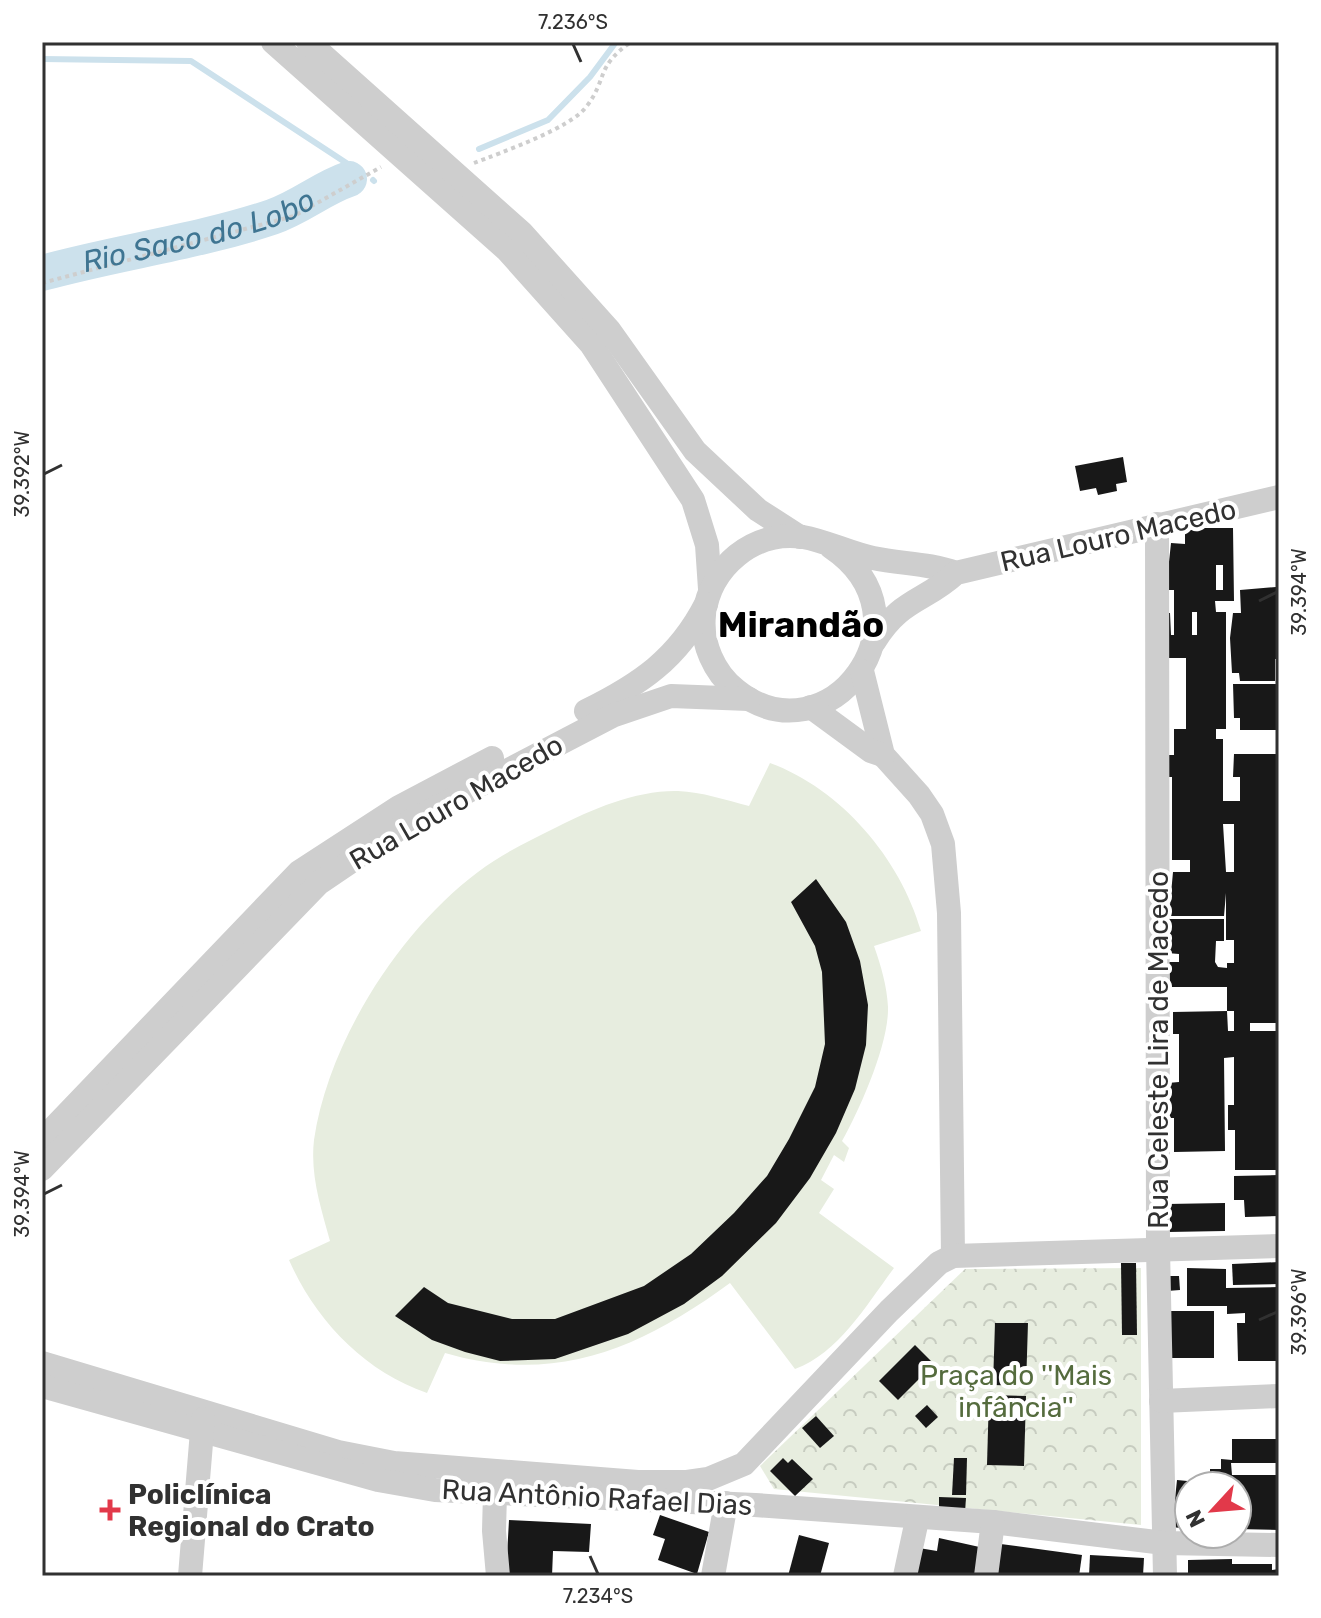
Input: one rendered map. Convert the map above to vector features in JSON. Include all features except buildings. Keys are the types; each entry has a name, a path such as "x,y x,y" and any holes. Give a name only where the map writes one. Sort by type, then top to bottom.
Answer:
{"street":[{"path":"273,42 507,250 564,311 605,363 693,500 707,545 708,596 704,620 708,651 725,679 749,699 779,709 811,707 840,694 862,671 874,642 875,610 871,594 855,567 831,547 800,537 723,481 675,425 582,296 522,233 308,42"},
{"name":"Rua Louro Macedo","path":"874,642 904,606 943,585 956,573 1279,497"},
{"name":"Rua Celeste Lira de Macedo","path":"1157,524 1158,1249 1165,1576"},
{"path":"708,596 718,575 740,552 769,539 800,537"},
{"name":"Rua Louro Macedo","path":"831,547 871,558 937,566 956,573"},
{"name":"Rua Louro Macedo","path":"42,1140 299,872 399,807 644,681 685,641 708,596"},
{"path":"862,671 883,755 932,814 943,844 949,928 953,1256 1279,1246"},
{"name":"Rua Louro Macedo","path":"42,1169 319,883 358,854 487,779 625,711 671,696 749,699"},
{"path":"811,707 871,751 883,755"},
{"name":"Rua Antônio Rafael Dias","path":"42,1363 202,1422 378,1480 435,1490 495,1493 558,1485 687,1482 708,1479 744,1464 889,1311 939,1263 953,1256"},
{"name":"Rua Antônio Rafael Dias","path":"42,1386 394,1463 558,1485 917,1520 993,1522 1164,1543 1279,1545"},
{"path":"1161,1401 1279,1396"},
{"path":"190,1576 202,1422"},
{"path":"744,1464 738,1486 755,1505"},
{"path":"495,1493 498,1576"},
{"path":"713,1576 726,1503"},
{"path":"905,1576 917,1520"},
{"path":"986,1576 993,1522"}],"path":[{"path":"454,172 531,141 586,109 610,57 631,42"},
{"path":"42,283 294,216 401,156"}],"green space":[{"path":"770,763 821,790 864,829 899,878 921,931 874,946 888,1007 884,1039 865,1094 842,1141 849,1148 844,1162 834,1155 821,1180 834,1189 819,1213 894,1268 839,1340 811,1362 795,1369 730,1283 663,1326 630,1343 595,1355 524,1365 485,1362 445,1353 427,1393 383,1372 344,1341 328,1323 289,1260 330,1241 315,1179 314,1140 335,1065 351,1027 372,991 421,925 449,896 507,853 585,814 647,794 687,792 749,806"},
{"name":"Praça do ''Mais infância''","path":"1141,1268 1141,1525 774,1489 760,1466 965,1269"}],"waterway":[{"name":"Rio Saco do Lobo","path":"479,149 548,120 590,77 616,42"},
{"path":"42,59 191,61 357,170"},
{"name":"Rio Saco do Lobo","path":"42,273 244,226 283,213 349,179"}],"place":[{"name":"Policlínica Regional do Crato","path":"110,1510"}],"district":[{"name":"Mirandão","path":"801,624"}]}
